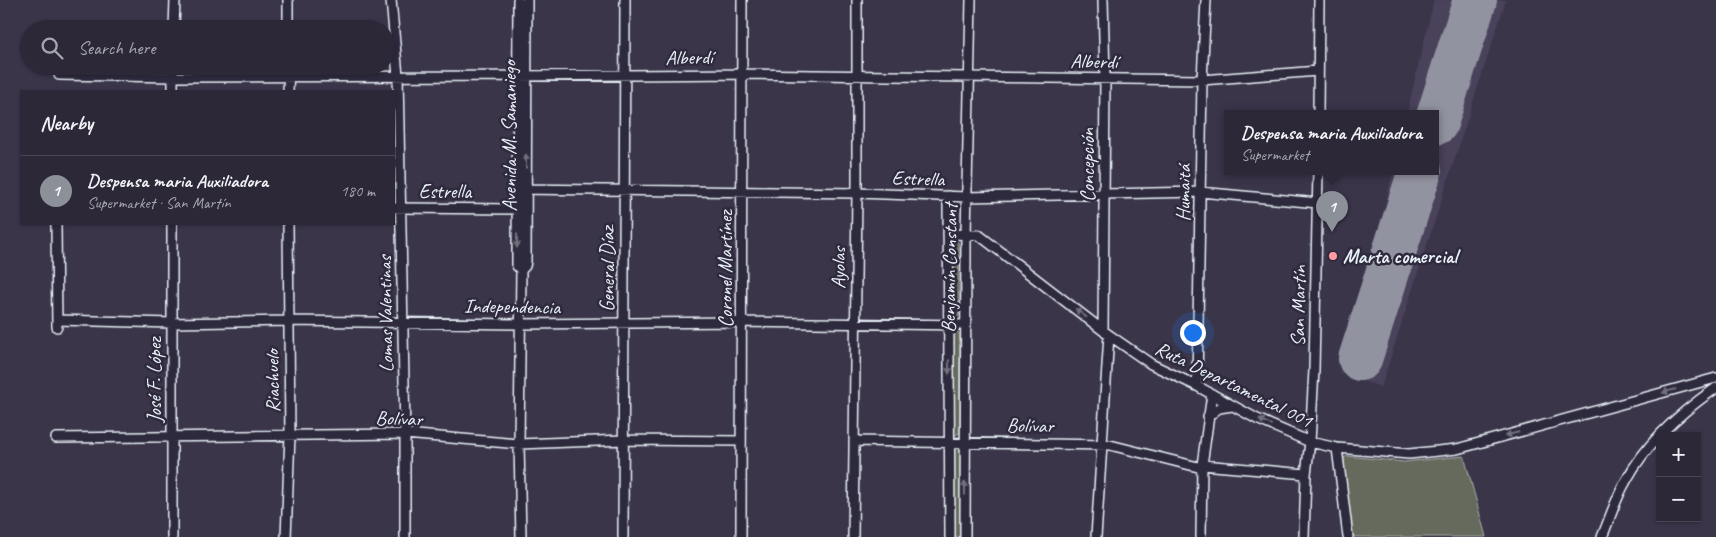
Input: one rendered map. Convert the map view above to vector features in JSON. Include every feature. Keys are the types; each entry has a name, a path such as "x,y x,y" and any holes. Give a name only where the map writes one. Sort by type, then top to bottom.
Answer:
{"street":[{"path":"174,20 175,0"},
{"path":"288,0 288,20"},
{"name":"Lomas Valentinas","path":"391,0 393,20"},
{"name":"Avenida M. Samaniego","path":"518,0 522,76 522,209 526,262 521,270 520,324 519,444 521,537"},
{"name":"Avenida M. Samaniego","path":"522,76 527,0"},
{"name":"General Díaz","path":"623,537 620,440 620,324 624,0"},
{"name":"Coronel Martínez","path":"741,537 742,0"},
{"name":"Ayolas","path":"853,537 857,0"},
{"name":"Benjamín Constant","path":"965,537 966,234 971,0"},
{"name":"Concepción","path":"1096,537 1106,333 1103,0"},
{"name":"Humaitá","path":"1197,386 1202,80 1206,0"},
{"path":"1318,110 1320,0"},
{"name":"Lomas Valentinas","path":"395,43 398,76 397,208 403,322 405,537"},
{"name":"Alberdí","path":"59,75 173,77 742,74 1202,80 1318,71"},
{"path":"288,90 289,76"},
{"path":"173,77 173,90"},
{"name":"San Martín","path":"1304,537 1306,474 1310,442 1314,370 1318,175"},
{"name":"Estrella","path":"522,190 742,191 967,197 1200,192 1318,203"},
{"name":"Benjamín Constant","path":"948,196 950,537"},
{"name":"Estrella","path":"397,208 522,209"},
{"name":"Independencia","path":"56,225 57,323 288,321 520,324 742,322 855,325 966,324"},
{"name":"José F. López","path":"172,225 172,537"},
{"name":"Riachuelo","path":"286,537 290,435 288,225"},
{"name":"Ruta Departamental 001","path":"948,234 979,235 1106,333 1151,364 1197,386 1257,419 1310,442 1337,448 1409,454 1457,449 1716,378"},
{"path":"1692,385 1702,388 1703,397"},
{"path":"1602,537 1619,495 1638,462 1674,421 1716,388"},
{"path":"1201,537 1202,467 1212,394"},
{"path":"1208,416 1219,408 1233,406"},
{"name":"Bolívar","path":"56,438 404,434 519,444 620,440 741,441"},
{"name":"Bolívar","path":"854,441 1101,444 1202,467 1306,474"},
{"path":"1337,448 1348,537"}],"shaded area":[{"path":"1434,0 1506,0 1381,387 1340,373 1343,350 1375,250 1392,175 1439,175 1439,110 1408,110"}],"green space":[{"path":"955,241 959,243 959,315 957,318 953,315 953,243"},
{"path":"955,331 960,334 960,433 955,435 953,333"},
{"path":"954,449 960,449 960,537 954,537"},
{"path":"1347,456 1404,462 1464,456 1486,537 1353,537 1342,459"}],"runway":[{"path":"1439,114 1475,0"},
{"path":"1360,359 1419,175"}],"place":[{"name":"Despensa maria Auxiliadora","path":"1332,232"},
{"name":"Marta comercial","path":"1333,256"}]}
